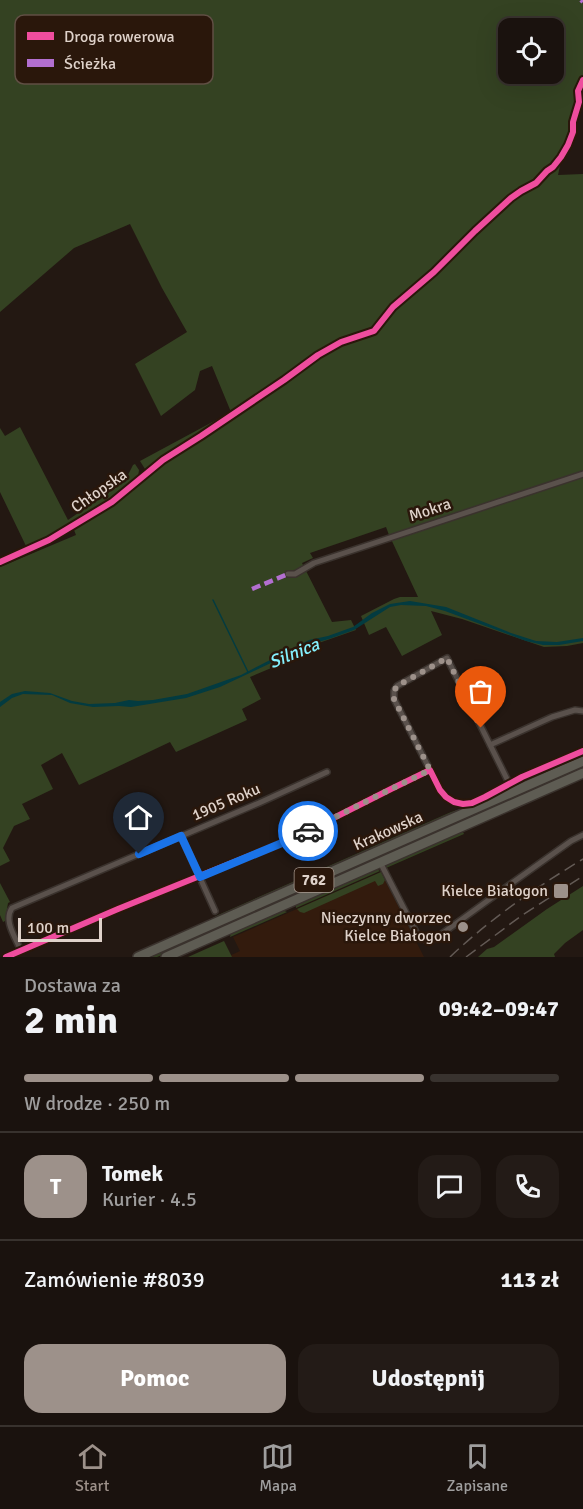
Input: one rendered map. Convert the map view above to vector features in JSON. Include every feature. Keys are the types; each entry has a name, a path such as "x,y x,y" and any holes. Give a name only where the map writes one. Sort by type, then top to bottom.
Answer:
{"main road":[{"name":"Krakowska","path":"138,957 583,761"},
{"name":"Krakowska","path":"166,957 583,773"}],"street":[{"name":"Chłopska","path":"0,562 49,540 112,502 163,460 207,432"},
{"name":"Mokra","path":"288,574 295,574 314,563 583,474"},
{"path":"6,957 294,838 430,770 394,699 394,691 397,686 447,658 507,779"},
{"path":"490,745 552,717 575,710 583,711"},
{"name":"1905 Roku","path":"21,951 8,920 9,911 12,908 327,772"},
{"name":"Krakowska","path":"380,862 417,934 421,939 428,940 436,938 583,835"},
{"path":"181,836 215,911"}],"shaded area":[{"path":"381,872 424,957 227,957 240,951 233,937"}],"green space":[{"path":"0,0 583,0 583,99 576,102 564,149 547,174 561,161 558,175 583,174 583,471 389,535 386,527 310,553 313,558 302,563 332,622 351,620 356,630 313,645 288,661 250,677 261,699 242,709 247,720 176,752 170,742 79,785 62,753 41,765 53,789 22,804 30,819 14,826 3,848 10,861 0,866 0,567 76,535 74,530 110,506 163,462 314,362 316,353 233,411 234,413 145,469 140,461 231,412 212,366 200,371 195,390 161,416 135,364 187,332 130,224 74,248 0,312"},
{"path":"20,427 68,520 125,481 135,464 139,470 138,477 58,532 26,546 0,492 0,428 5,436"},
{"path":"583,476 583,643 544,647 431,611 442,635 402,656 386,627 369,635 361,616 400,597 418,597 391,539"},
{"path":"583,765 508,803 157,957 150,957 182,942"},
{"path":"485,798 485,800 173,938 171,937 199,926 218,915"},
{"path":"462,830 464,834 386,868 386,864"},
{"path":"377,869 380,871 296,908 296,904"},
{"path":"381,872 385,880 383,884 378,886 375,881 304,913 297,909"},
{"path":"0,883 10,902 3,922 0,915"},
{"path":"583,886 583,930 565,943 554,954 555,957 478,957 487,949 494,947"},
{"path":"282,910 287,912 230,937 231,933"},
{"path":"224,941 232,957 188,957"}],"water":[{"path":"410,601 446,607 536,641 557,642 583,638 583,641 543,645 445,611 426,606 401,605 390,607 354,630 311,644 220,687 186,698 131,707 93,707 70,703 52,695 23,694 12,698 0,707 0,702 12,694 25,691 50,693 89,704 153,700 187,694 241,675 309,640 353,627 372,613 390,604"}],"waterway":[{"path":"213,600 248,672"}],"railway":[{"path":"450,957 514,905 583,859"},
{"path":"466,957 521,916 583,876"}],"marked path":[{"path":"252,589 288,574"}],"cycle path":[{"path":"0,562 49,540 112,502 163,460 318,355 341,342 374,331 393,307 434,272 511,198 536,183 553,167 568,145 573,132 573,122 579,102 578,91 583,80"},
{"path":"6,957 294,838 430,770 446,797 454,802 472,803 522,777 583,751"}],"way so far":[{"path":"308,831 430,770 394,699 397,686 405,681 447,658 481,728"}],"place":[{"name":"Kielce Białogon","path":"561,891"},
{"name":"Nieczynny dworzec Kielce Białogon","path":"463,927"}],"route":[{"path":"139,854 181,836 200,877 308,831"}],"water label":[{"name":"Silnica","path":"294,653"}]}
